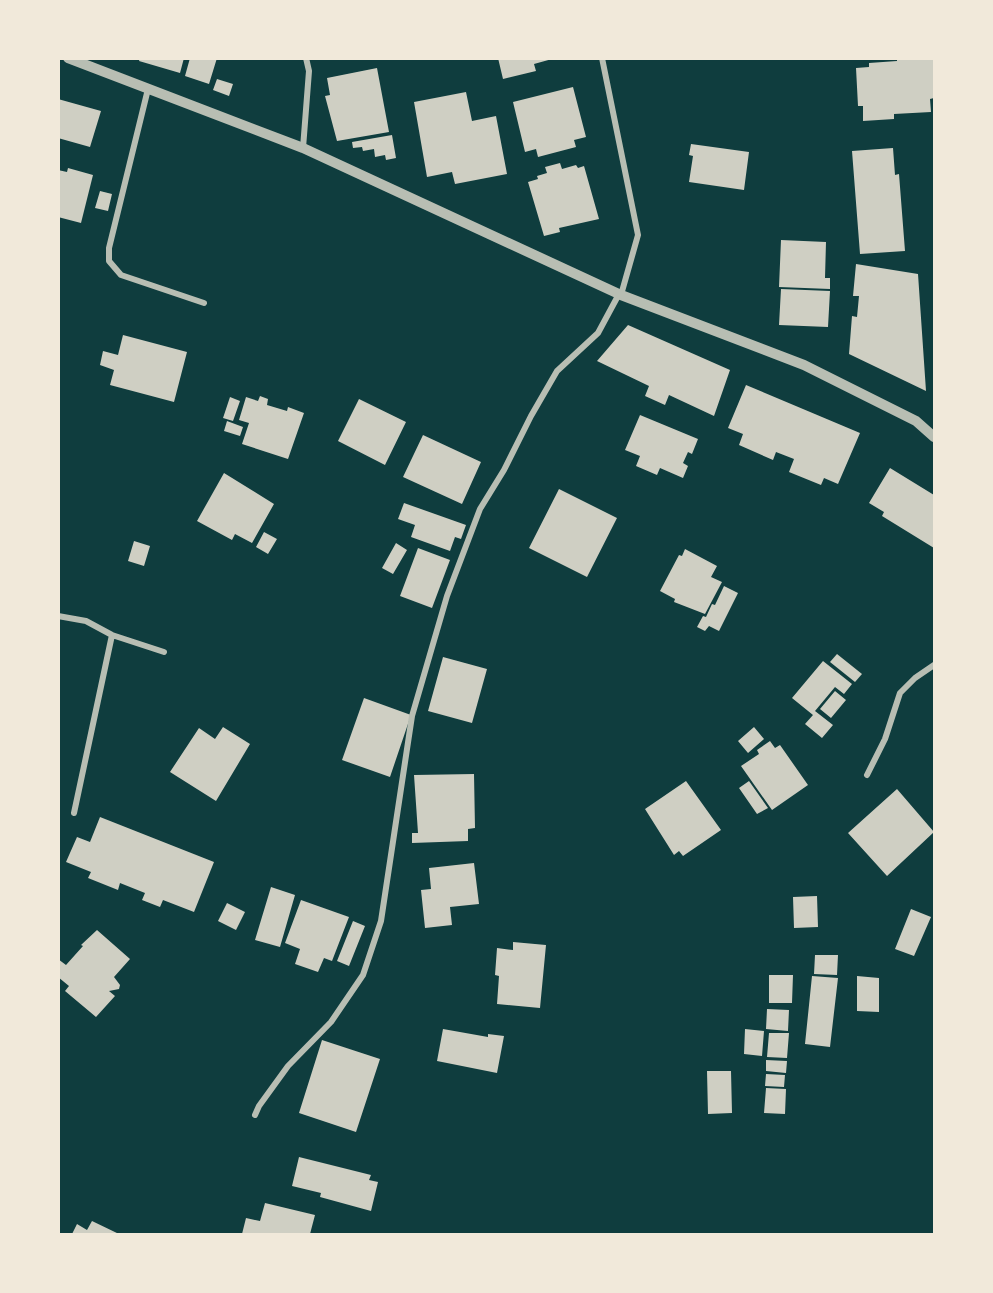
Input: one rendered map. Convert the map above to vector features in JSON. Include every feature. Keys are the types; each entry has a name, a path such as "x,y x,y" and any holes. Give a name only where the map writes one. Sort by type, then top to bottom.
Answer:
{"street":[{"path":"68,58 303,148 620,294 804,365 916,421 934,437"},
{"path":"303,148 309,71 306,58"},
{"path":"255,1115 288,1066 331,1022 363,975 381,921 412,716 447,596 480,509 504,470 531,416 557,371 598,333 620,294 638,235 602,58"},
{"path":"148,88 109,248 110,261 121,275 204,303"},
{"path":"58,616 86,621 112,635 164,652"},
{"path":"74,813 112,635"},
{"path":"867,775 885,739 900,693 915,678 934,665"}],"building":[{"path":"140,58 184,58 180,73 139,61"},
{"path":"190,58 217,58 209,84 185,76"},
{"path":"498,58 552,59 534,64 536,71 503,79"},
{"path":"897,58 934,59 934,98 930,99 931,112 894,114 894,119 863,121 863,106 858,106 856,68 869,67 869,63 897,61"},
{"path":"377,68 389,132 337,141 325,96 330,95 327,78"},
{"path":"217,79 233,84 229,96 213,90"},
{"path":"573,87 586,137 574,140 576,147 538,157 536,149 525,152 513,102"},
{"path":"466,92 472,121 496,116 507,174 455,184 452,172 427,177 414,102"},
{"path":"58,99 101,111 90,147 58,138"},
{"path":"392,135 396,158 386,160 385,155 375,157 374,149 363,151 362,147 353,148 352,142"},
{"path":"691,144 749,152 744,190 689,182 693,156 689,155"},
{"path":"893,148 895,175 899,174 905,251 860,254 852,151"},
{"path":"560,163 562,169 576,165 578,168 584,166 599,219 559,228 560,232 544,236 528,182 547,173 545,167"},
{"path":"68,168 93,175 81,223 58,217 58,170 67,172"},
{"path":"100,191 112,194 108,211 95,208"},
{"path":"781,240 826,242 825,278 830,278 830,289 779,287"},
{"path":"856,264 918,274 926,391 849,354 852,316 857,317 859,296 853,296"},
{"path":"781,289 830,291 828,327 779,325"},
{"path":"628,325 730,370 714,416 669,395 665,405 645,396 649,386 597,361"},
{"path":"123,335 187,352 174,402 110,385 114,370 100,365 103,351 118,355"},
{"path":"746,385 860,433 838,484 824,478 821,485 789,472 794,459 776,452 773,460 739,445 743,434 728,428"},
{"path":"260,396 268,399 267,405 287,411 288,407 304,413 288,459 242,444 249,423 239,420 246,397 258,401"},
{"path":"230,397 240,401 233,421 223,418"},
{"path":"359,399 406,422 385,465 338,441"},
{"path":"640,415 698,439 692,454 688,452 683,463 688,466 683,478 660,468 657,475 636,466 640,456 625,450"},
{"path":"227,421 243,427 240,436 224,431"},
{"path":"423,435 481,462 462,504 403,477"},
{"path":"890,468 934,495 934,548 882,516 884,512 869,503"},
{"path":"224,473 274,504 252,543 235,534 232,540 197,521"},
{"path":"559,489 617,518 587,577 529,548"},
{"path":"404,503 466,525 461,539 455,537 450,551 411,537 415,525 398,519"},
{"path":"264,532 277,539 268,554 256,547"},
{"path":"134,541 150,546 144,566 128,561"},
{"path":"396,543 407,550 393,574 382,568"},
{"path":"418,548 450,560 432,608 400,596"},
{"path":"685,549 717,566 711,577 722,582 705,614 674,602 675,599 660,591 679,555 682,556"},
{"path":"724,586 738,593 719,631 709,626 705,631 697,627 703,616 706,617 712,604 715,605"},
{"path":"837,654 862,674 855,682 830,662"},
{"path":"443,657 487,669 472,723 428,711"},
{"path":"823,661 852,684 844,694 835,687 815,711 833,725 822,738 805,724 813,715 792,698"},
{"path":"835,691 846,700 831,718 820,709"},
{"path":"364,698 411,715 390,777 342,760"},
{"path":"223,727 250,744 216,801 170,772 199,728 215,739"},
{"path":"754,727 764,739 748,753 738,741"},
{"path":"770,741 775,748 780,745 808,785 772,810 741,766 759,754 757,750"},
{"path":"474,774 475,828 468,829 468,841 412,843 412,833 418,833 414,775"},
{"path":"686,781 721,830 683,856 679,851 674,855 645,809"},
{"path":"749,781 768,808 757,814 739,788"},
{"path":"897,789 934,832 887,876 848,833"},
{"path":"100,817 214,862 194,912 163,900 160,907 142,900 145,893 120,883 118,890 88,878 91,872 66,862 77,837 90,842"},
{"path":"474,863 479,904 450,907 452,925 425,928 421,890 431,889 429,868"},
{"path":"271,887 295,895 280,947 255,940"},
{"path":"817,896 818,927 794,928 793,897"},
{"path":"301,900 349,917 332,961 324,958 318,972 295,964 300,949 285,943"},
{"path":"227,903 245,912 236,930 218,921"},
{"path":"911,909 931,917 914,956 895,949"},
{"path":"353,921 365,926 349,966 337,961"},
{"path":"97,930 130,959 114,977 120,985 119,989 109,991 115,996 96,1017 65,991 69,986 58,977 58,959 66,965 83,946 81,945"},
{"path":"513,942 546,945 540,1008 497,1004 499,976 495,975 497,948 513,950"},
{"path":"815,955 838,955 837,975 814,974"},
{"path":"769,975 793,975 792,1003 769,1003"},
{"path":"812,976 838,978 830,1047 805,1044"},
{"path":"857,976 879,978 879,1012 857,1011"},
{"path":"767,1009 789,1010 788,1031 766,1029"},
{"path":"443,1029 488,1037 488,1034 504,1036 497,1073 437,1061"},
{"path":"745,1029 764,1031 762,1056 744,1054"},
{"path":"769,1033 789,1033 787,1058 767,1057"},
{"path":"322,1040 380,1059 356,1132 299,1113"},
{"path":"766,1060 787,1061 786,1073 766,1071"},
{"path":"707,1071 731,1071 732,1113 708,1114"},
{"path":"766,1074 785,1075 784,1087 765,1086"},
{"path":"766,1088 786,1089 785,1114 764,1113"},
{"path":"299,1157 371,1175 369,1180 378,1182 371,1211 320,1197 321,1193 292,1186"},
{"path":"265,1203 315,1215 310,1234 242,1234 246,1218 260,1221"},
{"path":"92,1221 119,1234 72,1234 77,1224 87,1230"}]}
